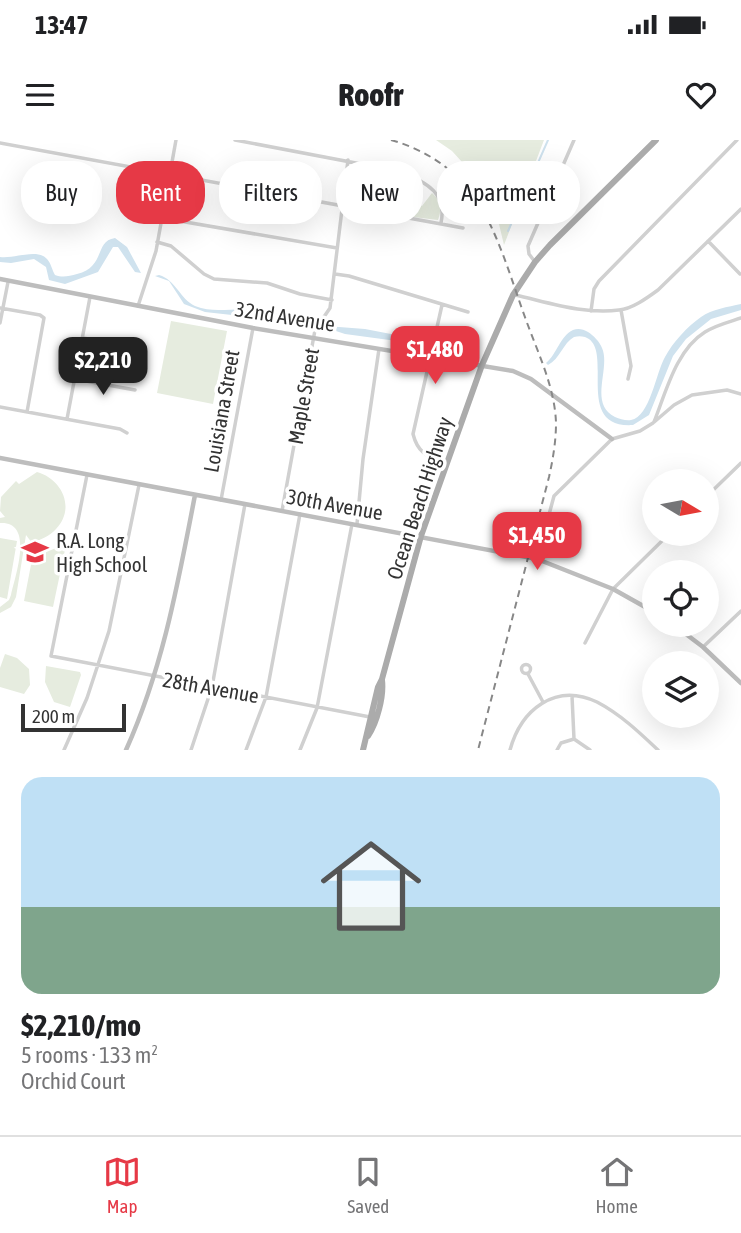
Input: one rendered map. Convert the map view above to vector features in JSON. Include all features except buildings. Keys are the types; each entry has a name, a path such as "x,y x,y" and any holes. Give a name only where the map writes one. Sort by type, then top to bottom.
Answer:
{"main road":[{"name":"Ocean Beach Highway","path":"363,750 421,536 482,365 513,295 534,262 656,140"},
{"name":"Ocean Beach Highway","path":"367,737 373,729 383,688 382,678"}],"street":[{"path":"172,161 176,140"},
{"path":"235,140 396,169 419,179 437,194"},
{"path":"534,262 528,246 574,140"},
{"path":"591,311 594,289 599,282 737,140"},
{"path":"0,143 116,164"},
{"path":"205,181 336,205"},
{"path":"513,295 591,311 621,310 647,299 658,290 741,209"},
{"path":"138,306 161,224"},
{"path":"197,224 338,248"},
{"name":"Maple Street","path":"282,511 313,337 332,300 340,224"},
{"path":"441,224 463,228"},
{"path":"708,241 740,274"},
{"path":"157,242 171,246 204,274 214,279 267,283 300,294 332,300"},
{"path":"335,274 468,312"},
{"name":"32nd Avenue","path":"0,279 253,328 513,371 531,379 612,439"},
{"path":"0,323 8,282"},
{"path":"67,419 90,297"},
{"path":"442,305 413,434 416,447 446,463"},
{"path":"1,308 43,316 27,412"},
{"path":"621,310 631,366 628,379"},
{"path":"653,424 678,363 693,340 707,330 741,318"},
{"name":"Louisiana Street","path":"221,500 253,328"},
{"path":"83,338 142,349"},
{"path":"300,750 317,708 355,523 379,348"},
{"path":"75,379 135,390"},
{"path":"537,559 554,496 612,439 640,431 653,424 674,405 692,396 727,390 741,394"},
{"path":"0,407 127,433"},
{"name":"30th Avenue","path":"0,458 537,559 613,589 642,605"},
{"path":"719,484 741,463"},
{"name":"28th Avenue","path":"87,475 51,656 97,667 370,717"},
{"path":"64,750 87,698 109,631 139,485"},
{"name":"Louisiana Street","path":"126,750 156,677 169,628 195,495"},
{"path":"191,750 212,687 245,504"},
{"path":"246,750 266,697 300,514"},
{"path":"585,643 613,589 657,546"},
{"path":"703,647 741,611"},
{"path":"690,637 741,683"},
{"path":"528,674 543,702"},
{"path":"572,696 574,739"},
{"path":"510,750 525,716 543,702 572,696 594,701 614,711 658,750"},
{"path":"557,750 561,743 574,739"},
{"path":"574,739 590,750"}],"shaded area":[{"path":"436,140 544,140 536,161 461,161"},
{"path":"432,193 437,199 437,220 423,218 423,205"},
{"path":"499,224 512,224 504,245"},
{"path":"171,321 227,331 213,404 157,393"},
{"path":"37,472 53,481 59,488 63,495 65,512 62,521 48,536 32,543 26,535 16,597 11,607 0,613 0,607 11,595 20,551 17,531 11,525 0,523 0,518 5,517 0,511 1,497 16,481 19,484"},
{"path":"0,538 17,541 7,599 0,597"},
{"path":"35,544 65,550 53,607 24,601"},
{"path":"5,654 17,658 29,669 30,685 24,694 0,687 0,668"},
{"path":"46,666 80,672 70,707 54,702 45,682"}],"water":[{"path":"115,238 127,247 141,273 135,272 118,247 113,247 98,272 65,284 49,280 46,267 34,259 0,262 0,257 38,254 50,262 55,275 69,276 86,271 96,260 104,244"},
{"path":"159,275 170,281 185,299 195,306 210,310 261,311 308,319 311,323 274,320 245,313 232,315 205,312 184,304 169,281 155,276"},
{"path":"741,304 741,310 711,319 686,339 673,356 649,415 633,425 615,423 604,414 599,402 597,356 593,344 585,337 574,337 552,362 548,365 546,363 573,330 590,333 600,343 604,356 601,395 603,404 615,417 631,420 638,417 648,403 665,357 681,335 705,314"},
{"path":"326,326 365,329 422,340 419,344 345,334"}],"waterway":[{"path":"508,231 548,140"}],"railway":[{"path":"391,140 421,152 448,169 464,184 485,214 501,249 545,371 555,410 555,436 549,477 478,750"}],"place":[{"name":"R.A. Long High School","path":"35,552"}]}
